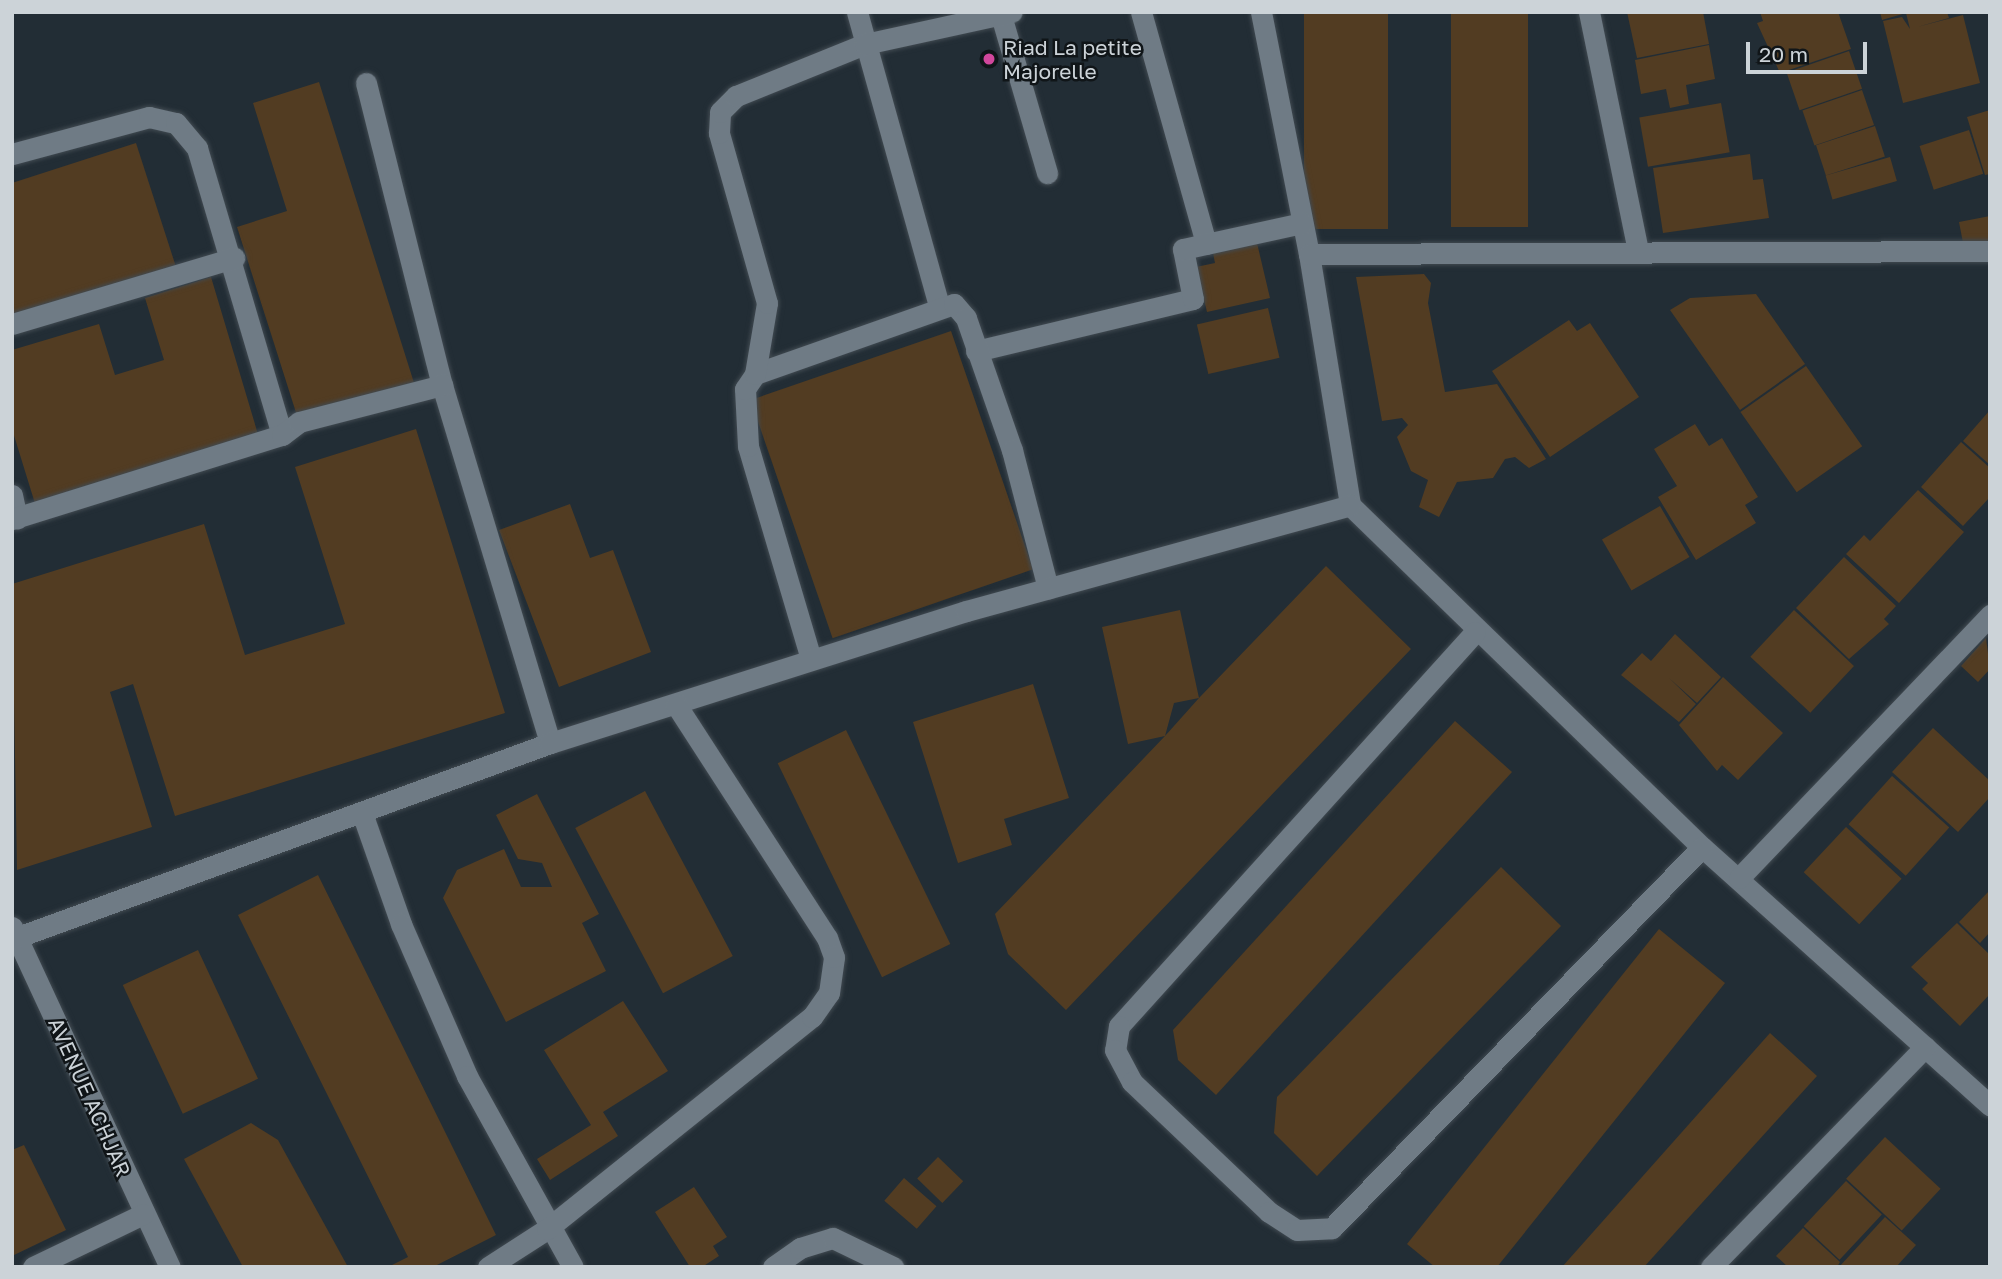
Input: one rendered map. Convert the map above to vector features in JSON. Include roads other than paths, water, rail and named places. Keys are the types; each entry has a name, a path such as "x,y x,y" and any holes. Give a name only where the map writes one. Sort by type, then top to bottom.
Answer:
{"street":[{"path":"857,12 939,305"},
{"path":"1141,12 1206,244"},
{"path":"1261,12 1309,254 1350,505 1475,632 1702,847 1990,1105"},
{"path":"1589,12 1638,251"},
{"path":"811,660 748,446 744,401 755,374 767,303 719,133 720,112 736,96 865,44 1005,13 1046,173"},
{"path":"366,83 442,385 551,743"},
{"path":"12,155 149,117 176,123 197,148 234,258 282,435"},
{"path":"976,351 1193,299 1184,249 1302,223"},
{"path":"1309,254 1990,251"},
{"path":"12,324 234,258"},
{"path":"755,374 889,329 939,305 962,312 1012,450 1048,588"},
{"path":"12,495 15,518 282,435 299,422 442,385"},
{"path":"15,932 362,813 551,743 1048,588 1350,505"},
{"path":"1739,878 1990,615"},
{"path":"1475,632 1119,1026 1115,1050 1132,1082 1240,1184 1297,1230 1332,1228 1702,847"},
{"path":"488,1267 547,1229 812,1017 829,993 834,957 827,938 676,705"},
{"path":"362,813 461,1063 547,1229 573,1267"},
{"name":"AVENUE ACHJAR","path":"15,932 143,1214 170,1267"},
{"path":"1711,1267 1925,1046"},
{"path":"33,1267 143,1214"},
{"path":"773,1267 800,1248 833,1238 892,1267"}],"place":[{"name":"Riad La petite Majorelle","path":"989,59"}]}
